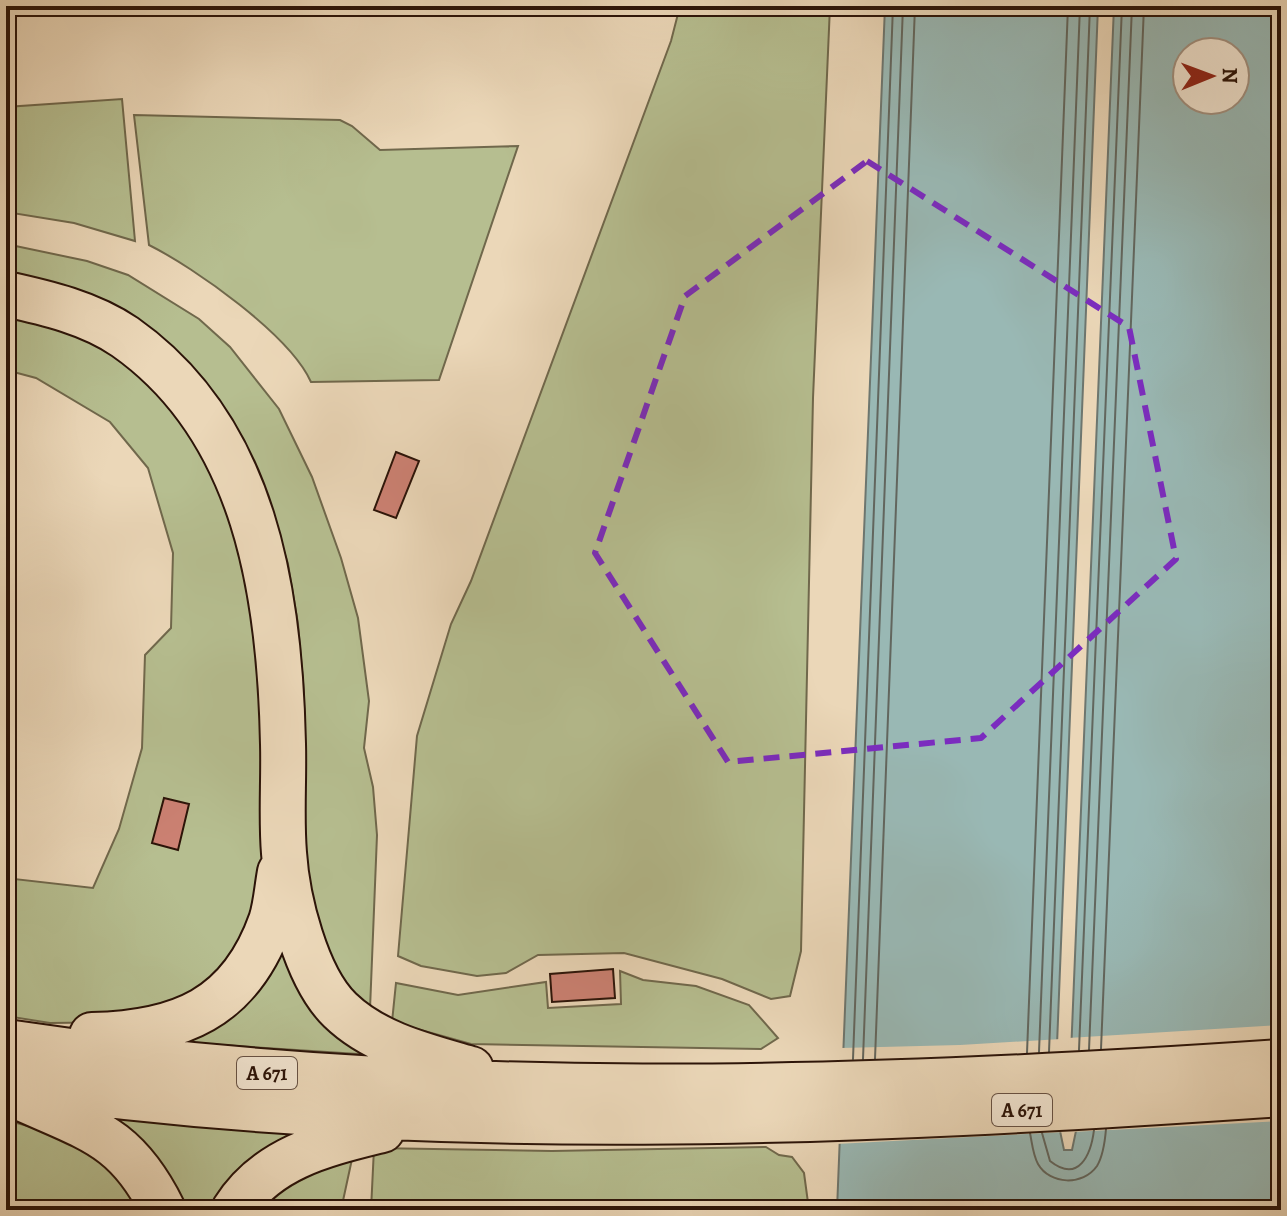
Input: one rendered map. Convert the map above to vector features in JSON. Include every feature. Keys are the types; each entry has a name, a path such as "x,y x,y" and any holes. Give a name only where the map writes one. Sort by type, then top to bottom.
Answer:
{"highway":[{"path":"6,294 48,303 85,316 124,336 193,400 222,442 251,515 271,598 280,668 284,854 297,924 317,978 339,1009 365,1029 398,1047 530,1086"},
{"path":"6,1039 155,1030 200,1013 230,991 252,960 271,920 284,854"},
{"name":"A 671","path":"6,1039 225,1069 957,1113 1281,1094"},
{"name":"A 671","path":"6,1082 218,1107 427,1119 764,1103 957,1080 1281,1062"},
{"path":"6,1092 101,1133 142,1173 163,1210"},
{"path":"234,1210 271,1169 302,1153 427,1119"}],"highlighted area":[{"path":"867,161 1129,327 1176,559 981,738 728,762 595,553 685,296"}],"green space":[{"path":"680,6 830,6 813,398 801,951 790,996 771,999 722,979 624,953 538,955 506,973 477,976 421,966 398,956 417,736 451,624 471,581 671,41"},
{"path":"122,99 135,241 74,223 6,212 6,107"},
{"path":"134,115 340,120 380,150 518,146 439,380 311,382 300,364 263,324 215,286 149,245"},
{"path":"6,244 87,261 128,275 199,319 230,347 279,409 312,477 341,558 358,618 369,701 364,748 373,787 377,835 370,1009 354,1002 317,950 303,842 304,693 298,624 288,564 264,487 235,425 191,368 67,288 6,270"},
{"path":"6,316 58,324 126,357 176,397 222,473 262,640 268,839 259,907 230,970 185,1010 130,1022 50,1023 6,1016 6,878 93,888 119,829 142,748 145,655 171,628 173,553 148,468 110,422 36,378 6,370"},
{"path":"285,917 389,1056 145,1040"},
{"path":"620,971 643,980 696,986 749,1005 778,1038 761,1049 471,1044 392,1022 396,983 458,995 546,982 548,1008 621,1004"},
{"path":"49,1106 316,1129 220,1210 175,1210"},
{"path":"6,1120 71,1138 117,1163 149,1210 6,1210"},
{"path":"766,1147 779,1155 792,1157 804,1173 809,1210 371,1210 374,1148 552,1151"},
{"path":"352,1159 341,1210 248,1210 281,1179"}],"water":[{"path":"885,6 1098,6 1057,1045 1060,1131 1064,1150 1072,1150 1076,1131 1071,1054 1114,6 1281,6 1281,1210 837,1210"}],"pier":[{"path":"1281,1025 1281,1121 1072,1132 1068,1038"},
{"path":"1061,1039 1065,1132 836,1144 841,1048"}],"building":[{"path":"396,452 419,461 396,518 374,510"},
{"path":"164,798 189,804 178,850 152,843"},
{"path":"613,969 615,998 552,1002 550,974"}]}
